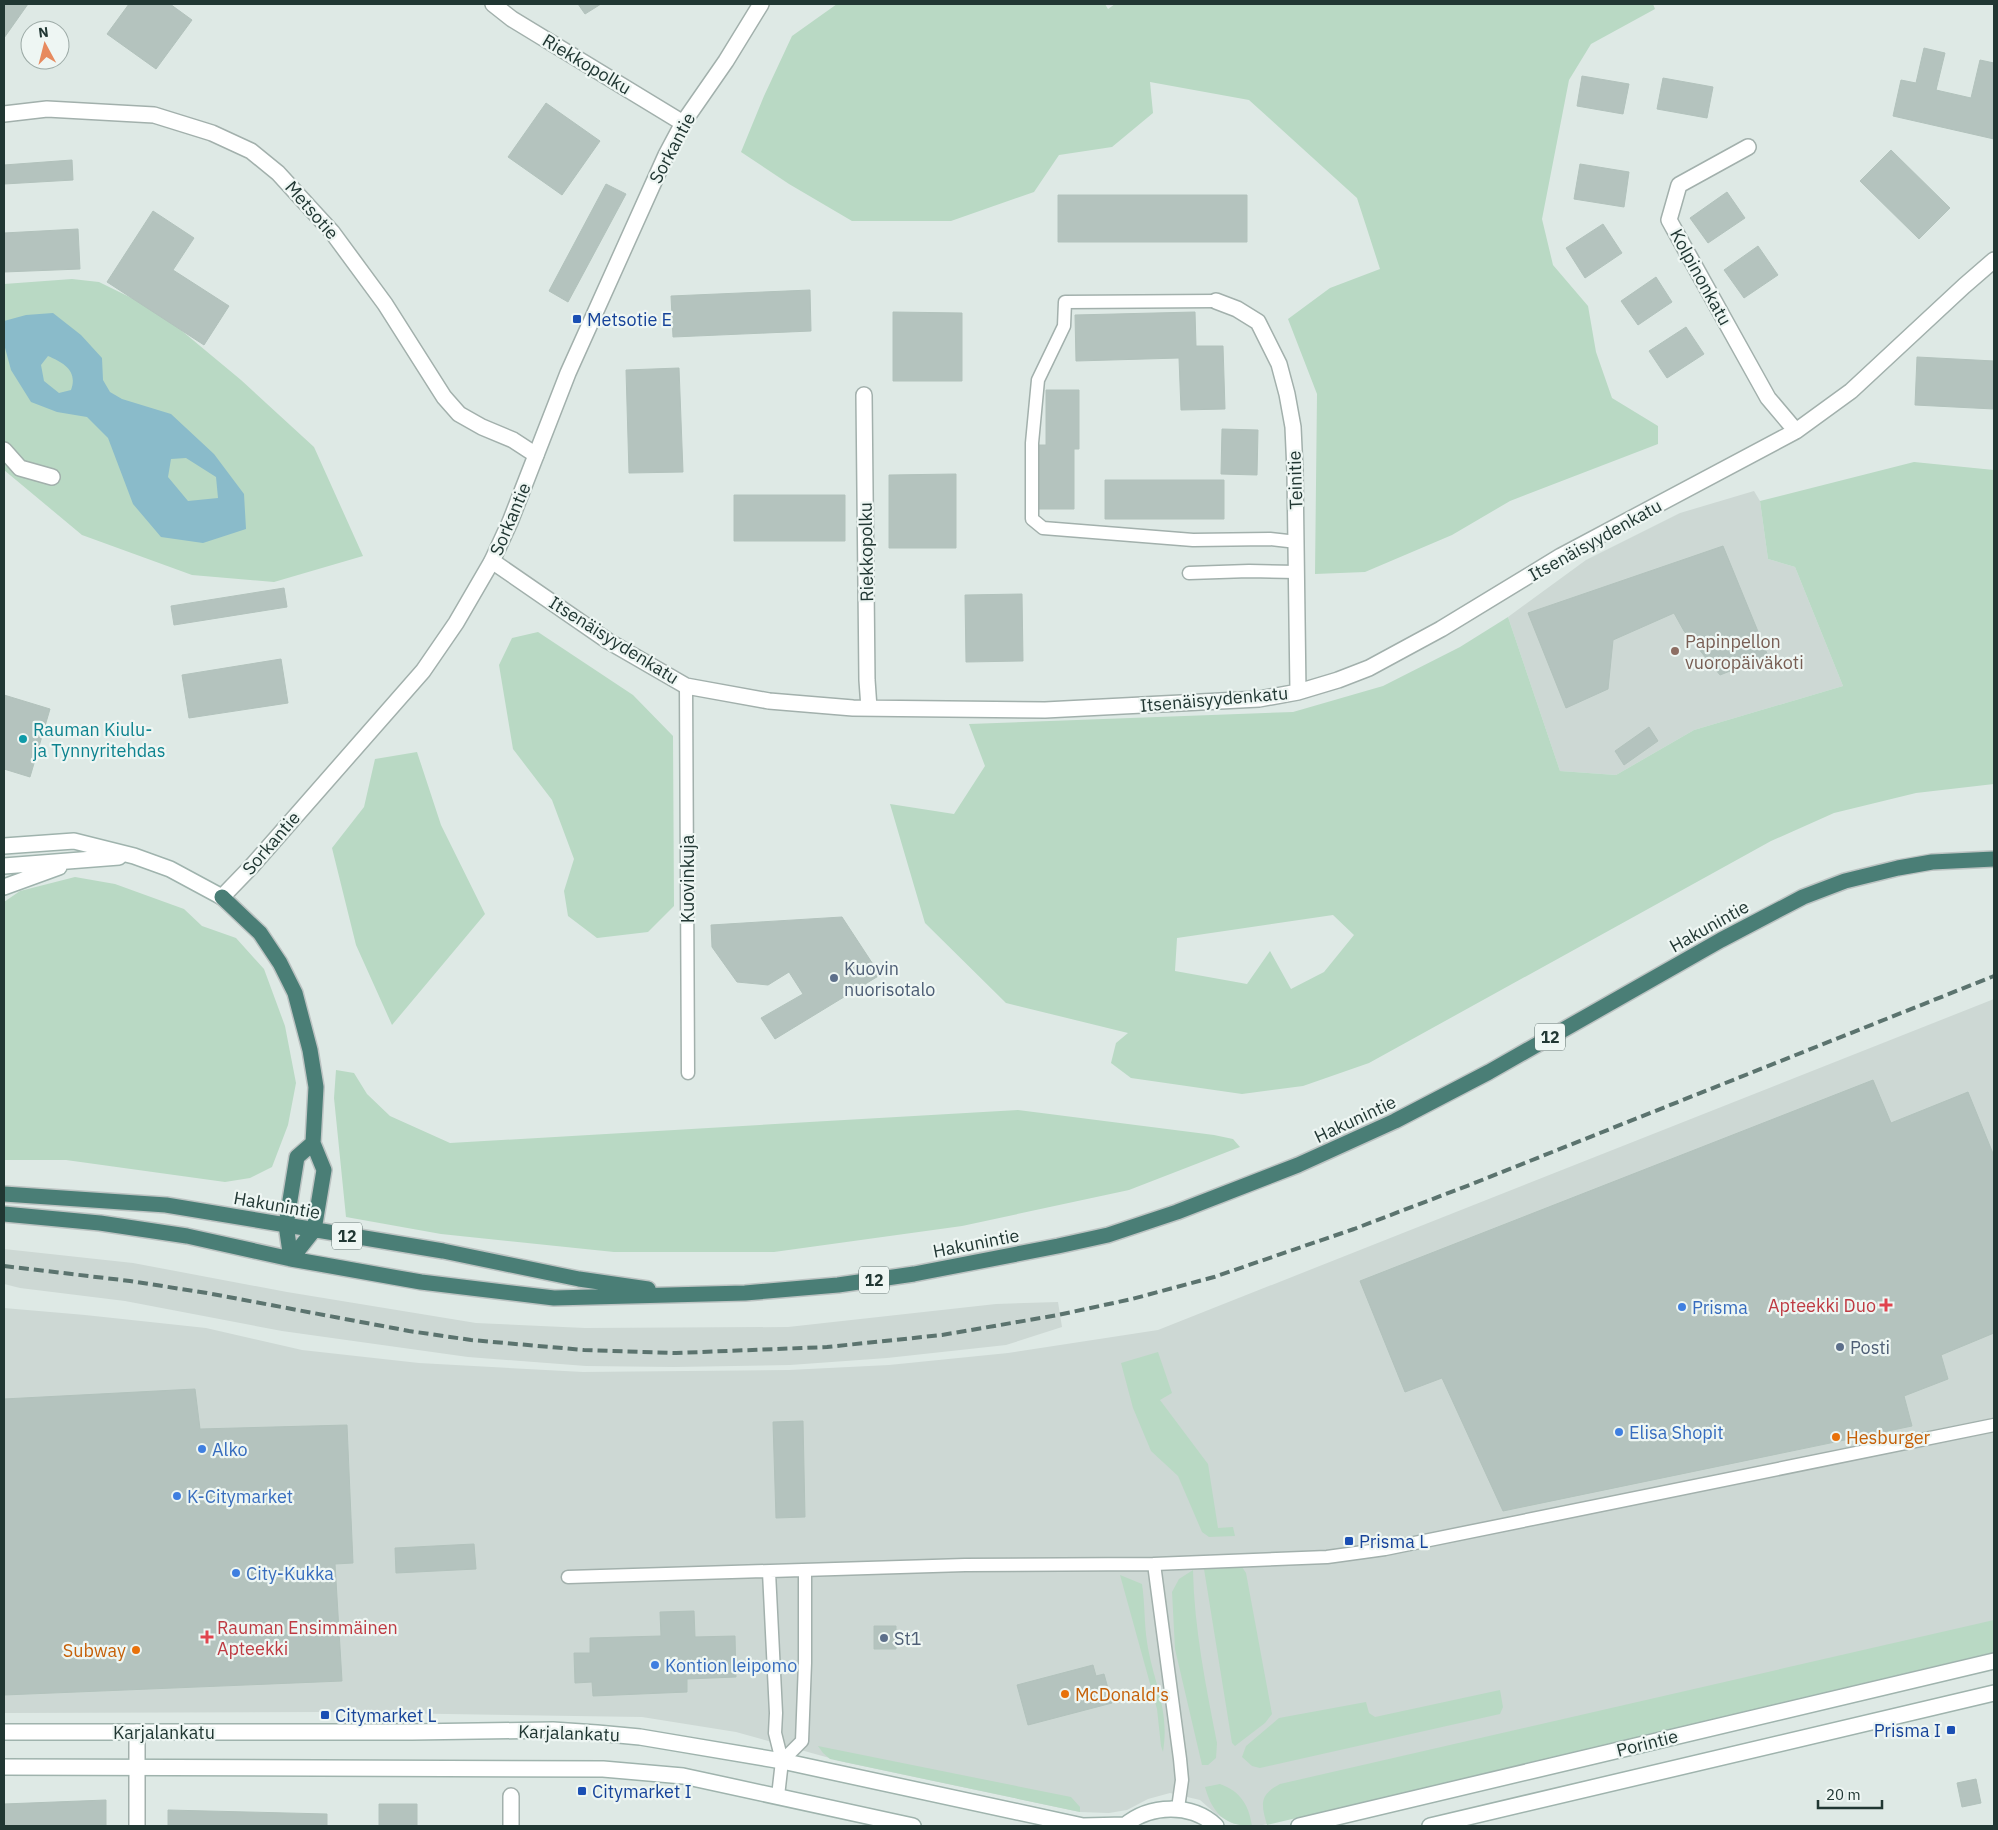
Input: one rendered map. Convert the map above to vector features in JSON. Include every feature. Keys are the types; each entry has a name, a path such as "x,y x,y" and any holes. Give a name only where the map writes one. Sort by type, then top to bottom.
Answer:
{"highway":[{"name":"Hakunintie","path":"4,1214 100,1223 187,1236 291,1259 421,1282 554,1298 746,1293 838,1285 914,1274 1058,1246 1108,1234 1177,1212 1298,1165 1395,1121 1489,1072 1721,940 1803,897 1845,881 1898,868 1932,862 1994,859"},
{"path":"222,896 260,933 280,963 295,993 310,1050 316,1087 313,1143 324,1170 314,1230 291,1259"},
{"path":"291,1259 286,1225 297,1157 313,1143"},
{"name":"Hakunintie","path":"4,1194 166,1205 443,1252 579,1279 689,1295"}],"street":[{"name":"Riekkopolku","path":"493,4 512,19 683,123"},
{"name":"Sorkantie","path":"222,896 251,867 423,671 456,623 492,561 510,522 568,373 666,155 683,123 726,61 760,4"},
{"name":"Metsotie","path":"4,114 47,109 154,115 212,133 251,152 278,173 332,232 385,304 444,397 459,414 482,427 514,440 536,455"},
{"name":"Kolpinonkatu","path":"1748,147 1679,185 1669,220 1768,398 1796,431"},
{"name":"Itsenäisyydenkatu","path":"492,561 608,641 686,686 769,701 869,708 1045,710 1259,700 1298,692 1369,668 1441,628 1562,556 1796,431 1851,391 1964,286 1994,263"},
{"name":"Teinitie","path":"1216,301 1238,309 1258,322 1280,364 1293,427 1297,542 1298,692"},
{"name":"Riekkopolku","path":"864,395 867,680 869,708"},
{"path":"4,450 20,468 52,477"},
{"path":"4,846 74,841 134,856 170,869 222,896"},
{"path":"4,866 134,856"},
{"path":"4,886 78,860"},
{"name":"Porintie","path":"1299,1826 1994,1661"},
{"name":"Porintie","path":"1430,1826 1994,1693"},
{"name":"Karjalankatu","path":"4,1732 570,1731 640,1737 782,1760 1083,1826 1125,1826"},
{"path":"137,1732 137,1826"},
{"name":"Karjalankatu","path":"4,1767 603,1769 683,1776 913,1826"},
{"path":"511,1796 511,1826"},
{"path":"1125,1826 1135,1818 1154,1811 1178,1808 1198,1814 1216,1826"}],"lane":[{"path":"1216,301 1065,302 1064,326 1038,380 1032,443 1032,519 1043,528 1193,540 1297,542"},
{"path":"1189,573 1297,572"},
{"name":"Kuovinkuja","path":"686,686 688,1073"},
{"path":"568,1577 965,1565 1154,1564 1326,1557 1384,1549 1994,1426"},
{"path":"1154,1564 1180,1759 1182,1780 1178,1808"},
{"path":"782,1760 802,1741 806,1663 805,1570"},
{"path":"769,1572 776,1714 775,1733 782,1760 778,1796"}],"shaded area":[{"name":"Papinpellon vuoropäiväkoti","path":"1754,491 1760,501 1768,559 1795,567 1843,686 1694,730 1616,775 1560,771 1508,617 1586,560 1680,513"},
{"path":"1994,999 1994,1652 1258,1826 1232,1823 1216,1814 1200,1800 1170,1793 1148,1799 1127,1810 1109,1813 1080,1812 844,1762 736,1732 642,1717 322,1712 4,1713 4,1308 206,1328 302,1350 419,1363 583,1372 789,1370 889,1365 1008,1353 1158,1330"},
{"path":"4,1249 133,1263 287,1292 476,1323 585,1328 788,1327 996,1304 1058,1302 1062,1327 1006,1345 887,1358 790,1365 586,1366 468,1357 282,1331 125,1301 20,1288 4,1284"}],"green space":[{"path":"837,4 1105,4 1108,9 1115,4 1653,4 1655,9 1591,44 1569,80 1542,219 1553,265 1588,306 1596,352 1612,398 1658,426 1658,444 1510,501 1452,535 1365,572 1315,574 1317,394 1288,319 1330,288 1380,269 1357,198 1249,100 1150,82 1153,113 1112,147 1059,155 1034,192 951,221 852,221 789,184 741,152 792,36"},
{"path":"72,279 99,282 158,311 241,380 314,447 363,556 274,582 192,575 82,535 4,470 4,284"},
{"path":"1914,462 1994,470 1994,784 1916,793 1834,813 1771,841 1369,1063 1303,1086 1242,1094 1131,1078 1111,1063 1116,1043 1128,1033 1006,1003 925,923 890,804 954,814 985,766 969,724 1293,712 1383,686 1460,647 1508,617 1560,771 1616,775 1694,730 1843,686 1795,567 1768,559 1760,501","holes":["1333,915 1354,935 1324,972 1291,989 1270,951 1247,984 1175,971 1177,938"]},
{"path":"538,632 633,695 673,736 674,906 648,932 597,938 568,916 564,891 574,859 552,800 513,749 499,665 512,638"},
{"path":"417,752 441,825 485,914 392,1025 356,945 332,848 364,807 375,759"},
{"path":"75,877 115,884 184,909 202,926 236,938 264,969 285,1026 296,1083 288,1125 272,1167 250,1178 225,1182 66,1160 4,1160 4,902 20,891"},
{"path":"336,1070 354,1073 367,1094 390,1116 450,1143 1018,1110 1214,1135 1233,1139 1240,1147 1129,1190 962,1226 774,1252 614,1252 441,1234 346,1217 334,1098"},
{"path":"1158,1352 1172,1393 1160,1400 1208,1464 1218,1528 1233,1527 1235,1536 1209,1537 1202,1532 1178,1476 1151,1451 1133,1408 1121,1363"},
{"path":"1242,1567 1246,1573 1272,1714 1265,1723 1235,1746 1232,1743 1204,1569"},
{"path":"1193,1570 1198,1635 1217,1743 1216,1758 1208,1765 1202,1765 1175,1649 1172,1592 1179,1579"},
{"path":"1120,1575 1142,1584 1147,1642 1163,1709 1165,1737 1163,1752 1157,1709"},
{"path":"1994,1620 1994,1652 1267,1825 1263,1801 1268,1792 1280,1784"},
{"path":"1500,1690 1503,1707 1500,1714 1260,1768 1252,1766 1242,1757 1246,1746 1279,1718 1366,1702 1369,1713 1375,1717"},
{"path":"818,1746 1071,1797 1080,1807 1080,1812 830,1759"},
{"path":"1220,1784 1238,1795 1246,1805 1252,1826 1227,1820 1211,1804 1205,1787"}],"water":[{"path":"53,313 81,335 102,358 103,380 110,392 122,399 171,414 214,454 244,494 246,529 203,543 161,537 133,504 108,438 87,417 57,412 31,402 11,370 4,344 4,321 26,315","holes":["48,356 68,368 73,378 71,390 59,393 44,381 41,365","186,458 216,477 218,498 188,501 168,477 171,459"]}],"building":[{"path":"4,4 28,4 4,38"},
{"path":"129,4 170,4 192,20 156,69 107,34"},
{"path":"578,4 601,4 585,14"},
{"path":"1924,48 1945,53 1936,90 1971,98 1980,60 1994,63 1994,139 1893,116 1901,80 1916,83"},
{"path":"1582,76 1629,84 1623,114 1577,106"},
{"path":"1663,78 1713,87 1707,118 1657,109"},
{"path":"546,103 600,141 562,195 508,157"},
{"path":"1891,150 1950,208 1919,239 1860,181"},
{"path":"72,160 73,180 4,184 4,165"},
{"path":"1580,164 1629,172 1624,207 1574,199"},
{"path":"606,184 626,194 568,302 549,291"},
{"path":"1727,192 1745,218 1708,243 1690,218"},
{"path":"1058,195 1247,195 1247,242 1058,242"},
{"path":"153,211 194,238 173,270 229,306 204,345 107,282"},
{"path":"1603,224 1622,253 1585,278 1566,248"},
{"path":"78,229 80,269 4,272 4,233"},
{"path":"1758,246 1778,275 1744,298 1724,270"},
{"path":"1656,277 1672,302 1638,325 1621,301"},
{"path":"810,290 811,331 673,337 671,296"},
{"path":"893,312 962,313 962,381 893,381"},
{"path":"1195,312 1196,346 1223,346 1225,409 1181,410 1179,358 1076,361 1075,315"},
{"path":"1686,327 1704,354 1667,378 1649,351"},
{"path":"1917,357 1994,361 1994,409 1915,405"},
{"path":"679,368 683,472 629,473 626,370"},
{"path":"1046,390 1079,390 1079,449 1074,449 1074,509 1039,509 1039,445 1046,445"},
{"path":"1222,429 1258,430 1257,475 1221,474"},
{"path":"956,474 956,548 889,548 889,475"},
{"path":"1105,480 1224,480 1224,519 1105,519"},
{"path":"734,495 845,495 845,541 734,541"},
{"path":"1723,546 1768,656 1720,675 1684,631 1674,613 1613,640 1608,689 1566,708 1528,613"},
{"path":"284,588 287,607 174,625 171,606"},
{"path":"1022,594 1023,661 966,662 965,595"},
{"path":"281,659 288,703 189,718 182,675"},
{"name":"Rauman Kiulu- ja Tynnyritehdas","path":"4,695 50,709 30,777 4,769"},
{"path":"1649,727 1658,741 1624,765 1615,751"},
{"name":"Kuovin nuorisotalo","path":"842,917 880,975 775,1039 761,1018 803,994 789,972 768,985 737,982 712,947 711,925"},
{"name":"Prisma","path":"1873,1080 1891,1123 1968,1092 1994,1156 1994,1333 1941,1355 1948,1379 1904,1396 1912,1426 1503,1511 1442,1378 1405,1392 1360,1281"},
{"name":"K-Citymarket","path":"195,1389 200,1429 347,1425 353,1563 335,1564 342,1681 4,1695 4,1399"},
{"path":"803,1421 805,1517 776,1518 773,1422"},
{"path":"474,1544 476,1569 396,1573 395,1548"},
{"name":"Kontion leipomo","path":"694,1611 695,1637 735,1636 736,1677 687,1679 687,1692 593,1696 592,1682 575,1683 574,1653 590,1653 590,1638 661,1636 660,1612"},
{"path":"874,1626 896,1626 896,1649 874,1649"},
{"name":"McDonald's","path":"1093,1665 1096,1676 1104,1674 1112,1703 1028,1725 1017,1685"},
{"path":"1976,1779 1981,1803 1962,1807 1957,1783"},
{"path":"106,1800 106,1826 4,1826 4,1804"},
{"path":"379,1804 417,1804 417,1826 379,1826"},
{"path":"168,1810 327,1814 327,1826 168,1826"}],"railway":[{"path":"4,1266 130,1281 207,1293 409,1331 471,1340 584,1350 676,1353 827,1347 942,1335 1058,1315 1132,1299 1214,1277 1354,1229 1472,1184 1994,976"}],"place":[{"name":"Metsotie E","path":"577,319"},
{"name":"Papinpellon vuoropäiväkoti","path":"1675,651"},
{"name":"Rauman Kiulu- ja Tynnyritehdas","path":"23,739"},
{"name":"Kuovin nuorisotalo","path":"834,978"},
{"name":"Apteekki Duo","path":"1886,1305"},
{"name":"Prisma","path":"1682,1307"},
{"name":"Posti","path":"1840,1347"},
{"name":"Elisa Shopit","path":"1619,1432"},
{"name":"Hesburger","path":"1836,1437"},
{"name":"Alko","path":"202,1449"},
{"name":"K-Citymarket","path":"177,1496"},
{"name":"Prisma L","path":"1349,1541"},
{"name":"City-Kukka","path":"236,1573"},
{"name":"Rauman Ensimmäinen Apteekki","path":"207,1637"},
{"name":"St1","path":"884,1638"},
{"name":"Subway","path":"136,1650"},
{"name":"Kontion leipomo","path":"655,1665"},
{"name":"McDonald's","path":"1065,1694"},
{"name":"Citymarket L","path":"325,1715"},
{"name":"Prisma I","path":"1951,1730"},
{"name":"Citymarket I","path":"582,1791"}]}
